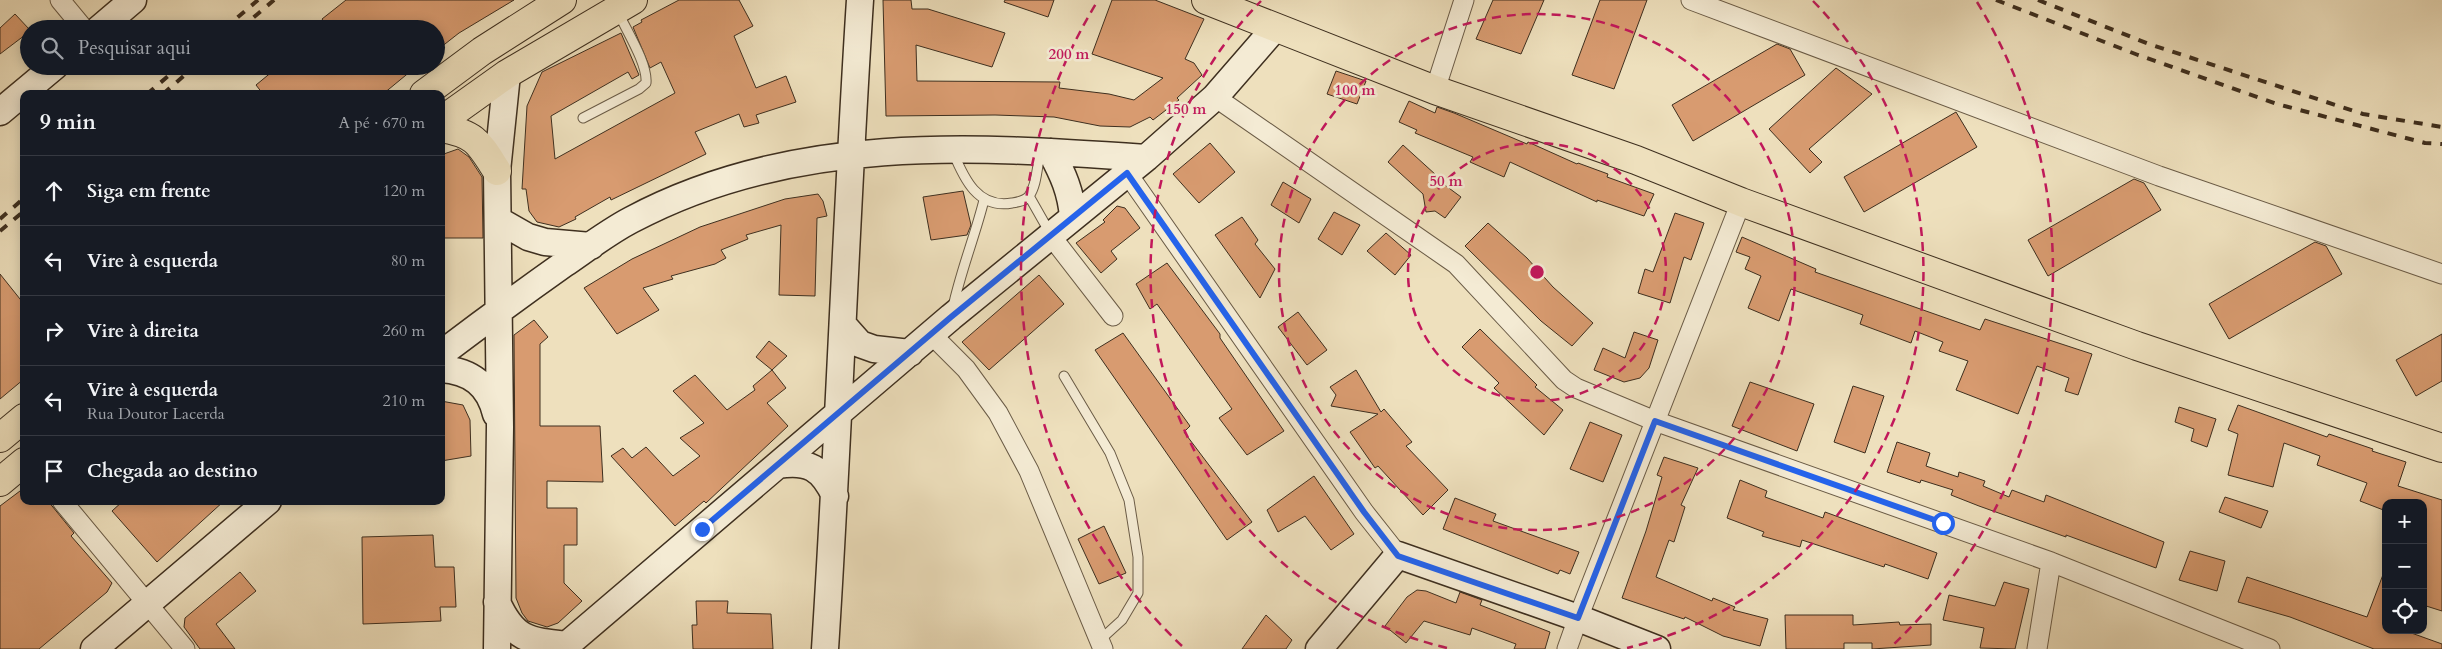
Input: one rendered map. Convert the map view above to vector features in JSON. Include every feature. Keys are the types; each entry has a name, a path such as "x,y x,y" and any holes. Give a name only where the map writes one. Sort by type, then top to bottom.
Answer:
{"main road":[{"path":"110,20 133,0"},
{"path":"429,90 482,51 562,0"},
{"path":"825,649 835,496 844,326 850,155 860,0"},
{"path":"1207,0 1435,90 1636,160 1741,202 2137,346 2442,448"},
{"path":"445,118 507,74 625,6"},
{"path":"496,601 505,620 524,637 565,647 951,317 1137,166 1215,96 1275,28"},
{"path":"497,649 496,601 500,426 497,171 507,74"},
{"path":"26,90 44,75"},
{"path":"0,112 20,95"},
{"path":"445,129 466,133 477,142 497,171"},
{"path":"445,351 498,311 630,221 705,187 757,172 850,155 918,149 1046,152 1137,166"},
{"path":"1046,152 1066,181 1072,199 1073,218"},
{"path":"498,220 528,237 545,242 591,246"},
{"path":"844,326 860,344 874,349 910,353"},
{"path":"445,370 467,373 481,382 490,396 500,426"},
{"path":"0,438 20,421"},
{"path":"778,465 795,462 810,466 823,473 835,496"},
{"path":"0,482 20,465"},
{"path":"94,649 263,505"},
{"path":"1319,649 1398,556 1578,618 1657,649"}],"street":[{"path":"60,0 77,20"},
{"path":"1435,90 1464,0"},
{"path":"1691,0 2159,176 2442,274"},
{"path":"1215,96 1456,264 1564,380 1576,388 1655,421 2051,562 2270,649"},
{"path":"1137,166 1359,504 1398,556"},
{"path":"1567,649 1741,202"},
{"path":"1051,236 1113,316"},
{"path":"932,335 966,370 998,413 1029,471 1102,644"},
{"path":"65,505 185,649"},
{"path":"2037,649 2051,562"}],"lane":[{"path":"583,118 639,88 646,82 647,75 625,6"},
{"path":"952,149 961,171 975,193 984,200 1002,205 1021,202 1029,196 1046,152"},
{"path":"1029,196 1051,236"},
{"path":"951,317 960,276 975,235 984,200"},
{"path":"1064,376 1110,452 1129,500 1138,557 1138,593 1122,620 1102,644"}],"building":[{"path":"346,0 514,0 459,33 445,44 445,20 322,19"},
{"path":"679,0 739,0 753,26 734,36 756,88 786,76 796,102 756,115 759,123 744,127 739,114 695,132 706,154 611,200 610,197 575,217 576,219 559,227 537,222 529,211 526,189 522,189 527,106 542,72 621,33 639,75 632,79 628,72 551,116 555,159 675,93 661,62 650,68 633,27 642,22 641,20"},
{"path":"883,0 911,0 912,9 928,9 1005,33 992,67 916,45 917,81 1060,82 1059,88 1109,94 1134,100 1163,78 1092,54 1112,0 1155,0 1204,19 1185,59 1194,63 1202,75 1177,98 1179,100 1153,120 1150,117 1130,127 1100,126 1054,117 995,115 886,116"},
{"path":"1005,0 1054,0 1048,17 1004,2"},
{"path":"1493,0 1544,0 1521,54 1476,39"},
{"path":"1600,0 1647,0 1614,89 1572,75"},
{"path":"15,14 21,20 20,39 0,54 0,28"},
{"path":"1777,44 1790,49 1805,75 1693,141 1672,105"},
{"path":"1836,68 1872,94 1809,149 1822,162 1810,173 1769,129"},
{"path":"1336,71 1366,81 1357,104 1327,94"},
{"path":"268,75 406,75 388,90 260,90 256,85"},
{"path":"1409,101 1435,113 1437,107 1454,113 1527,144 1528,142 1577,164 1608,174 1607,177 1654,194 1644,216 1597,200 1597,202 1510,162 1504,177 1470,162 1473,157 1415,133 1417,130 1399,122"},
{"path":"1956,112 1977,147 1864,212 1844,177"},
{"path":"1210,143 1235,172 1199,203 1173,174"},
{"path":"1403,145 1436,175 1434,177 1461,197 1445,218 1435,211 1426,212 1423,194 1388,162"},
{"path":"458,149 469,157 482,177 483,238 445,238 445,154"},
{"path":"2134,179 2144,183 2161,210 2048,276 2028,240"},
{"path":"1283,182 1311,199 1299,223 1271,205"},
{"path":"963,191 971,225 967,235 931,240 923,197"},
{"path":"818,194 823,201 827,216 817,218 815,296 779,295 781,225 746,235 748,239 721,250 726,258 715,264 671,276 673,279 643,288 659,310 617,334 584,288 632,259 700,227 785,199"},
{"path":"1117,206 1125,208 1140,228 1111,251 1117,259 1101,273 1076,243 1105,222 1103,220"},
{"path":"1334,212 1360,225 1342,255 1318,239"},
{"path":"1675,213 1704,223 1691,260 1684,257 1670,303 1638,293 1645,269 1653,272"},
{"path":"1242,217 1258,240 1255,244 1275,269 1260,298 1215,235"},
{"path":"1488,223 1527,258 1553,287 1593,323 1572,346 1541,321 1465,246"},
{"path":"1386,233 1411,255 1395,275 1367,251"},
{"path":"1742,237 1816,269 1815,272 1980,330 1985,319 2092,354 2078,395 2065,391 2069,378 2037,366 2018,414 1956,390 1968,361 1939,351 1943,342 1915,331 1911,343 1860,324 1863,315 1791,289 1779,321 1748,308 1761,276 1745,269 1750,257 1736,252"},
{"path":"2315,242 2326,246 2342,274 2229,339 2209,304"},
{"path":"1167,263 1220,334 1220,338 1284,431 1247,455 1219,418 1232,409 1157,304 1150,309 1136,284"},
{"path":"0,274 20,299 20,382 0,399"},
{"path":"1039,275 1064,304 989,370 962,342"},
{"path":"1298,312 1327,350 1307,365 1278,327"},
{"path":"534,320 548,337 540,344 540,426 600,426 603,482 547,481 547,508 577,508 577,545 564,545 564,583 582,601 558,623 547,627 528,621 522,613 516,598 514,335"},
{"path":"1480,329 1537,385 1535,387 1563,410 1544,435 1494,388 1499,383 1462,347"},
{"path":"1634,332 1658,340 1649,368 1640,378 1624,382 1594,370 1603,348 1625,358"},
{"path":"1123,333 1190,426 1184,432 1252,522 1227,540 1095,350"},
{"path":"2442,334 2442,381 2416,396 2396,360"},
{"path":"769,341 787,356 772,370 756,357"},
{"path":"772,370 786,388 767,403 788,426 706,503 704,501 675,526 611,456 623,448 632,458 646,447 673,476 700,456 680,438 704,423 673,391 695,375 727,410 755,390 753,386"},
{"path":"1356,370 1381,412 1384,409 1412,442 1406,446 1448,490 1423,515 1378,466 1375,468 1350,432 1378,414 1331,406 1336,395 1330,387"},
{"path":"1750,382 1814,404 1797,451 1732,426"},
{"path":"1853,386 1884,396 1865,453 1834,442"},
{"path":"445,402 463,405 470,420 471,456 445,460"},
{"path":"2238,405 2327,437 2329,434 2406,462 2398,486 2442,500 2442,611 2427,606 2427,499 2382,499 2382,509 2360,501 2367,483 2317,465 2320,456 2284,443 2273,487 2228,475 2238,434 2228,430"},
{"path":"2179,407 2216,419 2207,447 2191,441 2194,429 2175,422"},
{"path":"1590,422 1622,435 1603,482 1570,469"},
{"path":"1897,442 1930,453 1926,466 1958,477 1959,472 1985,481 1983,486 2009,497 2012,490 2044,502 2046,495 2164,542 2156,568 1979,506 1951,495 1953,490 1921,480 1920,483 1887,472"},
{"path":"1664,457 1698,468 1681,505 1685,507 1674,542 1669,540 1656,577 1712,601 1713,598 1735,607 1733,610 1768,619 1760,646 1723,636 1685,617 1684,619 1622,598 1646,531 1662,477 1657,475"},
{"path":"1314,476 1354,534 1331,550 1305,516 1278,532 1267,510"},
{"path":"1740,480 1767,491 1765,497 1823,518 1825,512 1937,553 1928,579 1885,564 1884,567 1802,540 1800,547 1762,536 1764,532 1727,518"},
{"path":"20,491 20,505 51,505 74,533 71,536 112,583 107,592 39,649 0,649 0,506"},
{"path":"2225,497 2268,511 2261,528 2219,512"},
{"path":"1455,498 1496,514 1493,521 1579,552 1570,574 1560,570 1558,574 1443,529"},
{"path":"119,505 220,505 157,562 112,511"},
{"path":"1104,526 1126,573 1099,584 1078,539"},
{"path":"433,535 435,567 454,567 456,607 440,607 441,621 363,624 362,537"},
{"path":"2190,551 2225,561 2217,591 2179,580"},
{"path":"240,572 256,591 216,624 235,649 200,649 184,627 185,618"},
{"path":"2247,577 2367,617 2382,577 2382,634 2414,634 2442,644 2442,649 2374,649 2290,617 2238,602"},
{"path":"2004,582 2029,589 2015,649 1980,648 1984,628 1943,620 1949,595 1995,606"},
{"path":"1417,590 1426,591 1456,603 1460,592 1482,600 1480,605 1550,632 1545,649 1514,649 1516,644 1472,628 1470,635 1424,621 1406,643 1385,626 1407,597"},
{"path":"696,601 728,601 727,613 771,614 773,649 693,649 692,625 697,625"},
{"path":"1266,615 1292,640 1286,649 1242,649"},
{"path":"1785,615 1853,615 1853,625 1899,622 1900,625 1931,624 1931,645 1872,649 1872,643 1844,643 1844,649 1786,649"}],"railway":[{"path":"235,20 258,0"},
{"path":"251,20 274,0"},
{"path":"1996,0 2138,55 2277,104 2425,143 2442,144"},
{"path":"2038,0 2149,44 2363,114 2442,127"},
{"path":"152,90 169,75"},
{"path":"168,90 185,75"},
{"path":"0,219 20,202"},
{"path":"0,231 20,214"}],"route":[{"path":"702,529 951,317 1127,173 1364,512 1398,556 1578,618 1655,421 1943,523"}]}
